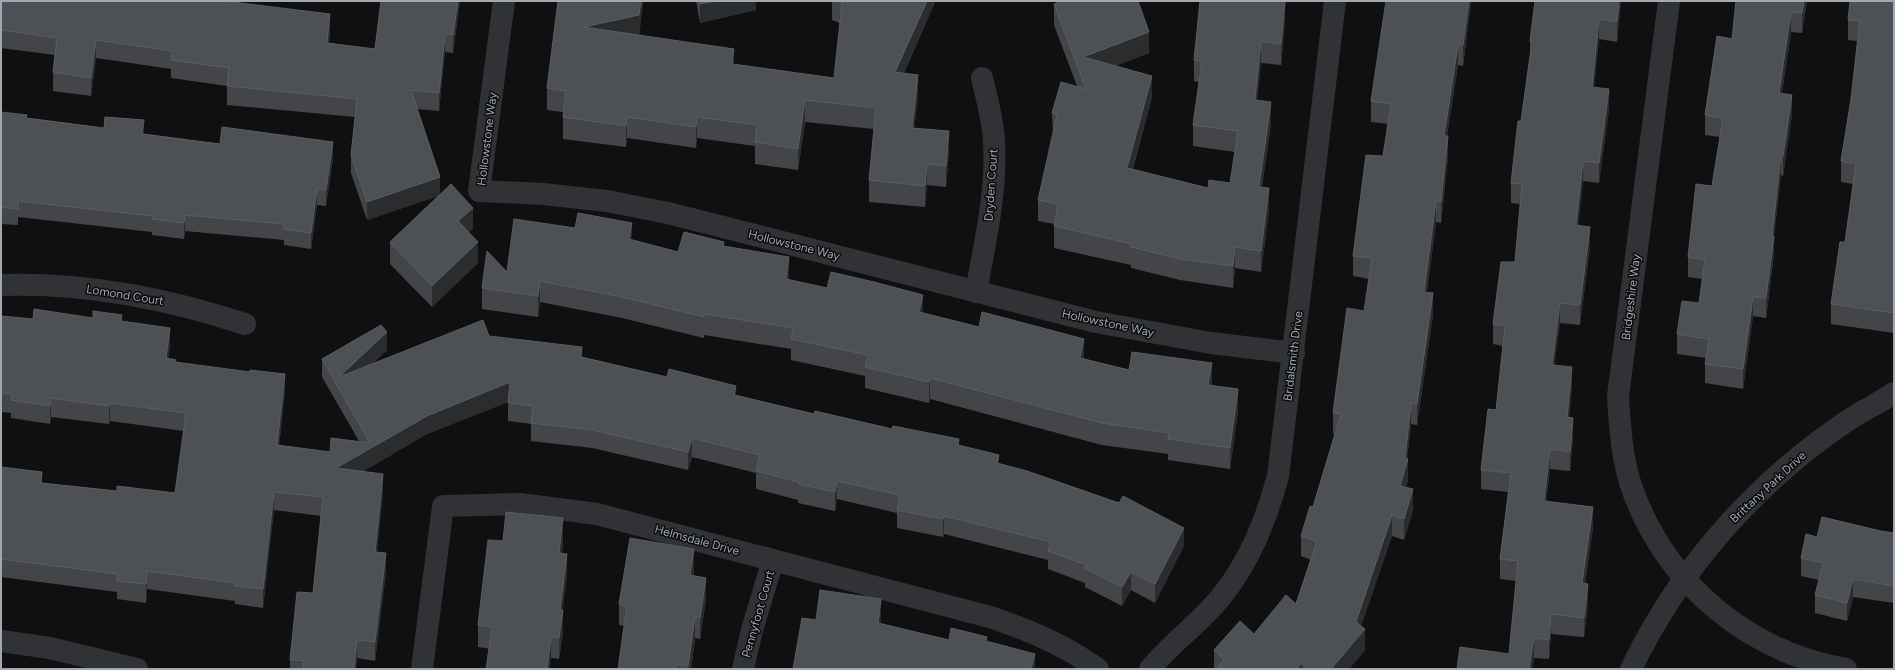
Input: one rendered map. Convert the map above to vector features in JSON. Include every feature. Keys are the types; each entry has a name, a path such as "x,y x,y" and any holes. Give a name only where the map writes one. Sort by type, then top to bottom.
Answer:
{"street":[{"name":"Hollowstone Way","path":"504,1 480,191 544,194 606,201 668,213 1096,322 1153,333 1294,353"},
{"name":"Bridalsmith Drive","path":"1150,669 1221,597 1240,570 1257,541 1269,509 1278,476 1294,353 1335,1"},
{"name":"Bridgeshire Way","path":"1669,1 1618,396 1620,436 1625,461 1634,493 1647,524 1663,552 1684,579 1713,608 1740,628 1768,644 1798,657 1846,669"},
{"name":"Dryden Court","path":"976,292 992,208 994,173 994,141 990,112 982,78"},
{"name":"Lomond Court","path":"1,285 37,284 137,294 203,310 245,324"},
{"name":"Brittany Park Drive","path":"1631,669 1658,618 1684,579 1723,530 1746,505 1794,460 1848,421 1894,393"},
{"name":"Helmsdale Drive","path":"422,669 443,506 520,504 597,514 990,617 1020,627 1053,641 1084,658 1098,669"},
{"name":"Pennyfoot Court","path":"743,669 752,630 773,560"},
{"path":"1,641 50,648 137,669"}],"building":[{"path":"1,1 224,1 330,14 327,43 375,49 381,1 458,1 453,35 445,34 439,93 411,90 440,177 367,202 351,155 357,99 227,86 229,68 171,60 172,51 96,40 91,78 53,72 57,38 1,30"},
{"path":"558,1 641,1 639,15 584,27 734,49 732,64 834,78 842,3 837,1 927,1 895,72 918,75 912,128 949,131 946,166 927,164 925,186 869,180 876,108 805,100 798,149 755,142 757,125 697,117 696,127 627,117 626,126 563,117 566,91 547,88"},
{"path":"700,1 716,1 700,4"},
{"path":"1062,1 1138,1 1149,32 1083,57 1152,76 1127,168 1208,188 1209,180 1230,183 1238,131 1193,125 1202,61 1194,60 1200,1 1285,1 1281,44 1261,41 1255,100 1271,102 1259,187 1269,188 1261,251 1235,247 1233,266 1180,259 1131,247 1132,244 1054,226 1058,204 1038,200 1057,115 1052,113 1061,82 1086,89 1054,4"},
{"path":"1386,1 1469,1 1463,45 1458,45 1444,136 1448,136 1441,202 1436,201 1424,292 1433,293 1417,404 1411,403 1405,458 1408,459 1400,486 1413,489 1404,519 1392,515 1356,622 1365,629 1331,669 1308,669 1302,663 1297,669 1216,669 1224,659 1214,650 1240,621 1254,634 1286,595 1296,604 1317,541 1301,536 1310,506 1313,507 1341,414 1333,413 1347,308 1364,311 1372,258 1353,256 1366,155 1383,156 1391,104 1371,101"},
{"path":"1535,1 1619,1 1617,22 1599,19 1592,87 1609,89 1599,163 1583,161 1576,225 1590,227 1580,305 1560,303 1552,365 1572,367 1567,417 1573,418 1570,452 1550,449 1544,501 1593,507 1582,583 1588,584 1584,618 1551,614 1549,640 1534,638 1529,669 1457,669 1460,647 1509,654 1518,561 1500,559 1511,473 1481,470 1488,409 1496,410 1505,326 1493,324 1501,262 1515,262 1522,184 1511,183 1518,121 1521,121 1532,42 1530,41"},
{"path":"1736,1 1804,1 1802,13 1791,12 1779,93 1792,95 1783,156 1781,155 1772,235 1774,236 1766,298 1753,297 1743,369 1705,364 1709,339 1677,334 1682,301 1699,303 1705,260 1688,257 1696,184 1712,186 1723,118 1705,115 1717,36 1732,39"},
{"path":"1850,1 1894,1 1894,313 1831,304 1840,242 1845,242 1856,164 1841,161 1851,99 1860,21 1848,20"},
{"path":"1,112 27,115 26,118 104,128 105,117 144,120 142,134 220,144 222,127 333,142 326,190 317,189 311,233 284,229 284,224 185,215 184,223 152,219 153,216 18,201 18,209 1,207"},
{"path":"451,184 473,208 458,221 478,242 432,286 390,242"},
{"path":"578,213 632,223 629,239 678,252 684,232 724,242 723,246 789,257 786,279 827,288 831,272 923,295 919,312 979,327 982,312 1084,339 1080,358 1129,370 1132,352 1212,363 1208,385 1238,389 1230,448 1168,439 1169,433 1102,423 930,378 929,382 865,367 868,355 791,339 793,328 704,314 704,317 622,297 540,281 538,296 482,288 487,251 507,272 514,219 575,228"},
{"path":"34,309 93,318 93,311 122,315 121,321 170,328 166,358 176,360 175,362 250,372 250,370 285,374 277,445 330,452 331,438 370,443 322,359 381,325 387,332 339,377 483,320 489,336 582,347 581,357 667,377 669,369 736,386 734,395 814,414 815,411 892,429 893,426 959,439 958,445 999,455 997,463 1027,471 1119,503 1123,496 1184,528 1155,584 1131,572 1122,587 1085,568 1087,565 1048,551 1051,542 944,516 943,519 897,510 900,495 837,481 835,492 798,484 799,482 756,471 760,455 692,438 688,452 592,430 531,423 533,406 508,403 510,382 427,416 336,468 383,474 375,552 386,553 375,642 357,640 354,669 303,669 304,661 290,660 297,592 313,593 323,497 274,492 263,589 235,586 235,583 147,571 146,584 117,581 117,574 1,559 1,467 42,472 41,483 117,491 117,486 175,493 186,413 110,403 109,406 51,398 50,406 11,400 12,394 1,393 1,316 33,319"},
{"path":"506,512 563,518 559,553 567,554 560,610 563,610 559,638 551,637 547,669 486,669 492,627 478,625 488,540 503,541"},
{"path":"1822,517 1894,533 1894,586 1853,579 1847,603 1815,595 1823,563 1801,558 1806,534 1817,537"},
{"path":"630,538 694,549 690,575 706,578 700,618 695,617 688,666 676,664 676,669 618,669 627,606 619,604"},
{"path":"820,590 881,599 878,623 949,640 951,628 987,637 986,641 1035,654 1031,669 793,669 802,618 816,620"}]}
